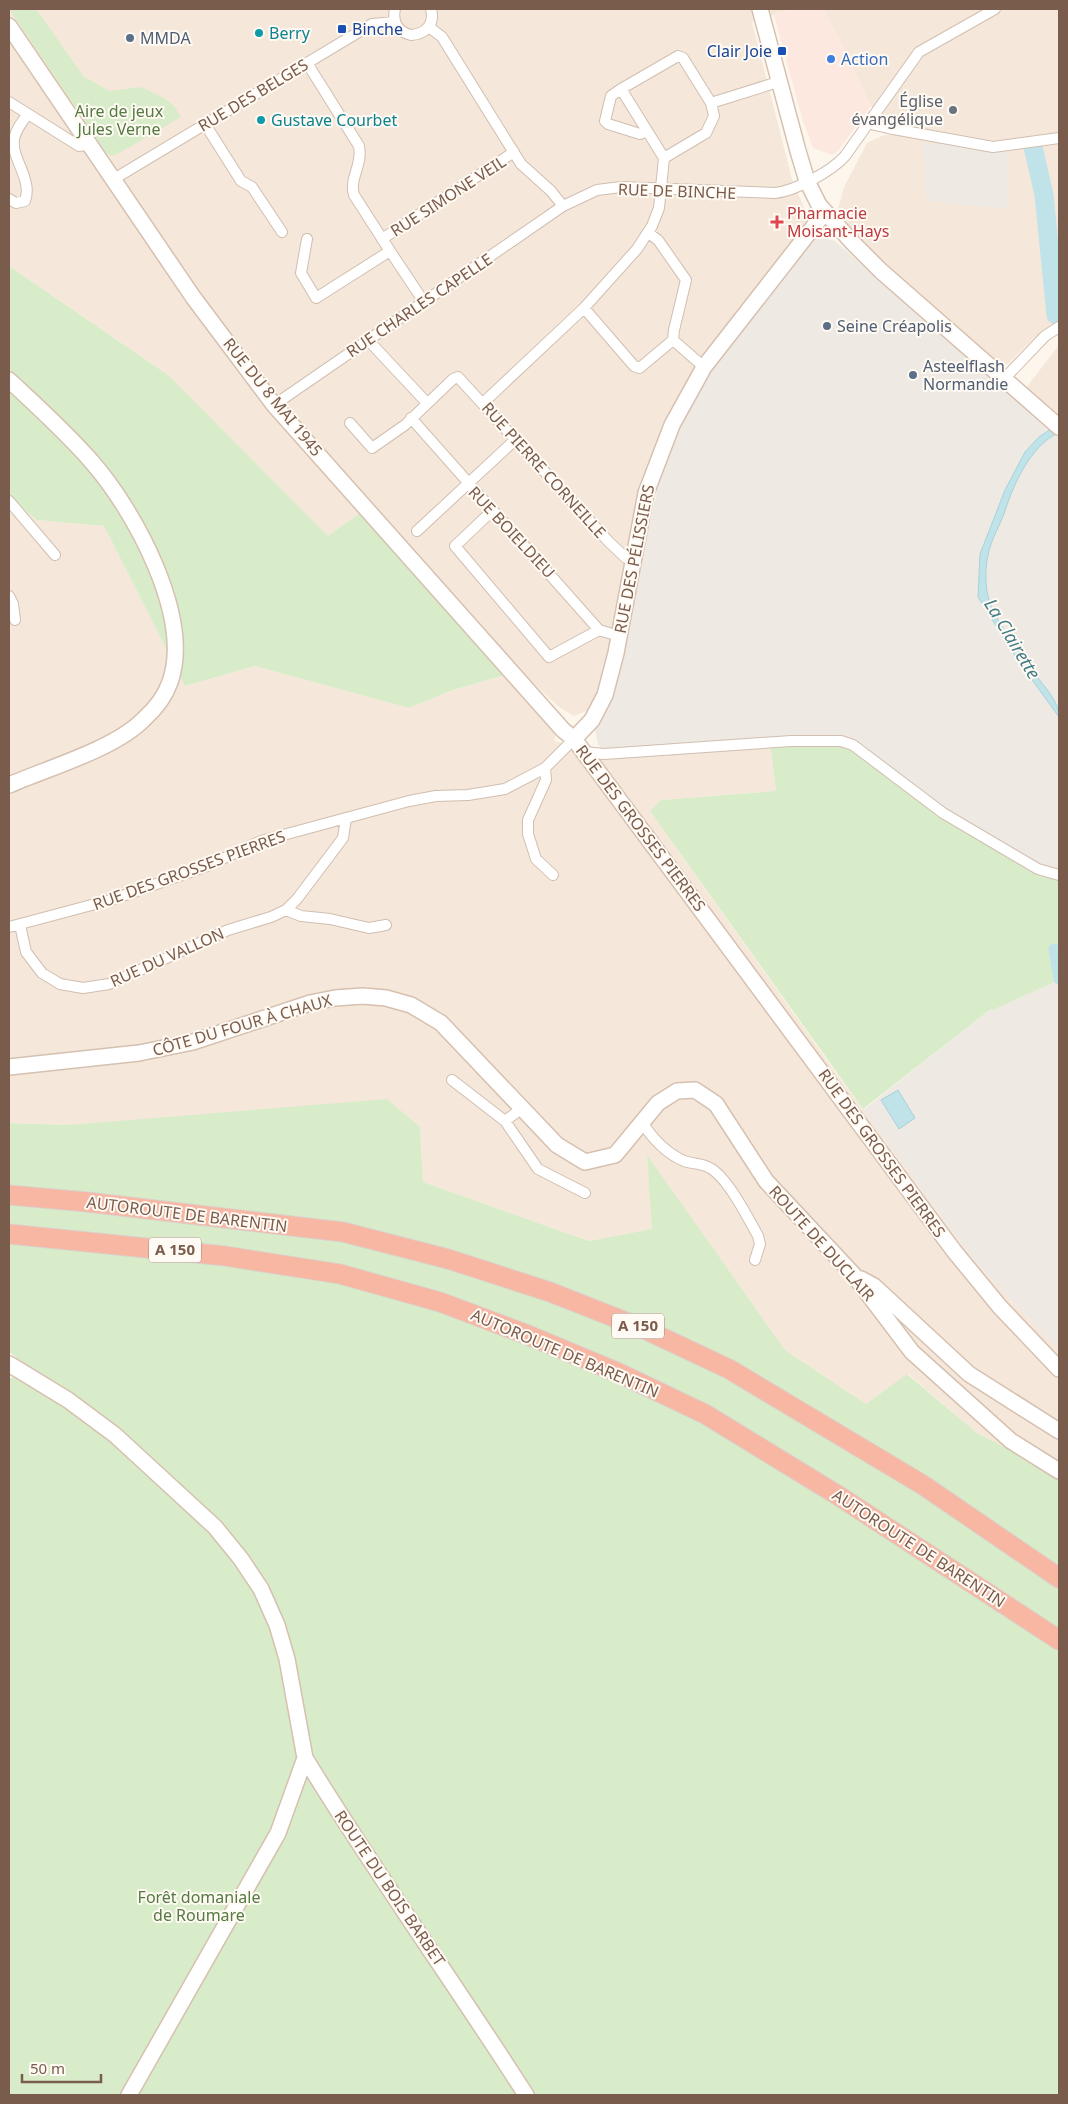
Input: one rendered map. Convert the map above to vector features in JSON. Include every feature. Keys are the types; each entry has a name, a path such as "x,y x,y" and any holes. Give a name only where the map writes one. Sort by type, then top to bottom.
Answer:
{"highway":[{"path":"9,1186 87,1202"},
{"name":"AUTOROUTE DE BARENTIN","path":"9,1195 87,1202 343,1232 448,1259 550,1292 644,1329 729,1369 923,1485 1059,1578"},
{"name":"AUTOROUTE DE BARENTIN","path":"9,1234 225,1256 340,1274 440,1302 528,1335 618,1373 705,1414 839,1496 1059,1640"}],"street":[{"path":"396,9 395,22 400,31 411,35 425,32 429,27 433,17 431,9"},
{"path":"760,9 778,82 808,181 822,208 868,259 1059,427"},
{"name":"RUE DE BINCHE","path":"563,206 597,190 621,187 770,194 789,190 840,162 919,52 995,9"},
{"name":"RUE DES BELGES","path":"114,179 372,24 395,22"},
{"name":"RUE DU 8 MAI 1945","path":"9,26 193,297 274,404 563,730 574,739"},
{"path":"429,27 442,37 521,164 563,206"},
{"path":"647,130 640,134 608,124 605,121 611,96 678,56 683,58 711,103 714,116 706,133 664,158"},
{"path":"306,63 359,146 361,158 352,187 354,195 424,302"},
{"path":"711,103 778,82"},
{"path":"483,403 584,308 637,249 648,232 659,208 664,158 621,89"},
{"path":"9,102 79,146 90,144"},
{"path":"9,199 16,203 26,201 29,192 14,141 17,128 28,114"},
{"path":"869,121 875,125 888,128 993,147 1059,138"},
{"path":"205,124 241,181 252,187 282,232"},
{"name":"RUE SIMONE VEIL","path":"382,239 514,152"},
{"name":"RUE CHARLES CAPELLE","path":"274,404 563,206"},
{"name":"RUE DES PÉLISSIERS","path":"574,739 592,720 605,695 642,510 652,473 672,425 704,366 822,208"},
{"path":"584,308 634,366 638,368 673,340 686,280 658,240 648,232"},
{"path":"307,239 301,274 316,298 390,251"},
{"path":"1004,379 1045,336 1059,327"},
{"path":"350,423 372,448 411,418 426,403 368,340"},
{"path":"673,340 704,366"},
{"name":"RUE PIERRE CORNEILLE","path":"426,403 453,379 458,377 609,542 626,558 633,559"},
{"path":"9,380 93,463 125,508 146,546 159,576 171,614 175,644 173,670 165,695 135,728 92,750 9,784"},
{"name":"RUE BOIELDIEU","path":"411,418 468,484 592,619 599,630"},
{"path":"417,531 516,439"},
{"path":"9,501 54,554"},
{"path":"493,510 455,546 549,657 599,630 618,636"},
{"path":"9,596 13,604 15,620"},
{"name":"RUE DES GROSSES PIERRES","path":"9,927 114,899 207,866 261,841 436,796 477,794 505,789 545,768 574,739 954,1251 1000,1308 1059,1369"},
{"path":"584,752 604,754 791,741 841,741 853,745 942,813 1038,869 1059,875"},
{"path":"545,768 546,780 528,820 528,834 536,859 553,875"},
{"name":"RUE DU VALLON","path":"20,925 26,952 42,973 60,984 83,988 109,984 228,930 271,917 286,910 297,899 343,838 346,818"},
{"path":"286,910 301,916 330,919 369,928 386,924"},
{"name":"CÔTE DU FOUR À CHAUX","path":"9,1067 139,1053 193,1042 310,1004 335,998 363,996 386,998 411,1005 441,1023 557,1145 586,1162 616,1154 641,1124"},
{"path":"452,1080 505,1121 538,1169 584,1194"},
{"name":"ROUTE DE DUCLAIR","path":"641,1124 658,1103 677,1091 695,1090 716,1104 766,1181 853,1274 912,1352 1011,1441 1059,1470"},
{"path":"505,1121 521,1109"},
{"path":"641,1124 668,1151 684,1161 711,1168 726,1184 758,1236 760,1244 755,1260"},
{"path":"853,1274 874,1286 969,1374 1059,1431"},
{"path":"9,1364 68,1400 115,1435 215,1527 241,1559 261,1589 277,1625 287,1659 305,1758 278,1833 129,2095"},
{"name":"ROUTE DU BOIS BARBET","path":"305,1758 350,1832 437,1957 526,2095"}],"shaded area":[{"path":"9,9 792,9 752,22 792,179 805,210 806,227 660,437 636,502 601,686 591,709 574,716 559,707 506,657 371,505 328,537 168,375 9,266"},
{"path":"792,9 824,9 871,106 838,151 832,155 813,148 802,118 774,15"},
{"path":"824,9 1059,9 1059,135 994,141 885,122 871,106"},
{"path":"884,135 906,135 994,148 1050,141 1059,144 1059,321 1035,337 1008,364 997,363 942,316 884,263 852,230 838,209 844,187 867,143"},
{"path":"922,143 1009,150 1007,209 927,201"},
{"path":"816,238 834,240 1059,437 1059,875 1038,869 841,741 604,754 598,744 595,730 611,701 660,476 678,430 695,394"},
{"path":"1059,345 1059,418 1026,388"},
{"path":"9,497 37,520 104,526 185,686 255,666 409,708 453,690 505,675 555,731 555,741 604,754 770,743 776,791 661,800 650,811 829,1063 976,1263 1055,1346 1059,1346 1059,1475 977,1433 908,1374 866,1404 785,1350 647,1156 653,1229 589,1241 423,1182 420,1127 9,1123"},
{"path":"1059,980 1059,1346 1055,1346 976,1263 863,1110 991,1009 993,1010"}],"green space":[{"name":"Aire de jeux Jules Verne","path":"9,9 36,9 84,77 110,91 141,87 164,98 174,106 181,117 121,152 112,156 106,153"},
{"path":"9,266 168,375 328,536 371,505 505,675 453,690 409,708 255,666 185,686 104,526 37,520 9,497"},
{"path":"841,741 943,813 1059,875 1059,980 993,1010 991,1009 863,1109 650,811 661,800 776,791 770,743"},
{"name":"Forêt domaniale de Roumare","path":"387,1099 420,1127 423,1182 589,1241 652,1229 647,1155 785,1350 866,1404 907,1374 977,1433 1059,1475 1059,2095 9,2095 9,1378 12,1378 16,1357 9,1352 9,1123 68,1125"}],"water":[{"path":"1051,429 1056,434 1047,440 1031,457 1014,488 989,549 986,578 989,600 998,619 1018,651 1052,696 1057,706 1059,717 1017,659 978,597 980,554 1005,490 1025,452 1039,437"},
{"path":"898,1090 915,1118 899,1129 881,1100"}],"waterway":[{"name":"La Clairette","path":"1033,147 1044,195 1056,315"},
{"path":"1054,949 1059,979"}],"place":[{"name":"Binche","path":"342,29"},
{"name":"Berry","path":"259,33"},
{"name":"MMDA","path":"130,38"},
{"name":"Clair Joie","path":"782,51"},
{"name":"Action","path":"831,59"},
{"name":"Église évangélique","path":"953,110"},
{"name":"Gustave Courbet","path":"261,120"},
{"name":"Pharmacie Moisant-Hays","path":"777,222"},
{"name":"Seine Créapolis","path":"827,326"},
{"name":"Asteelflash Normandie","path":"913,375"}]}
